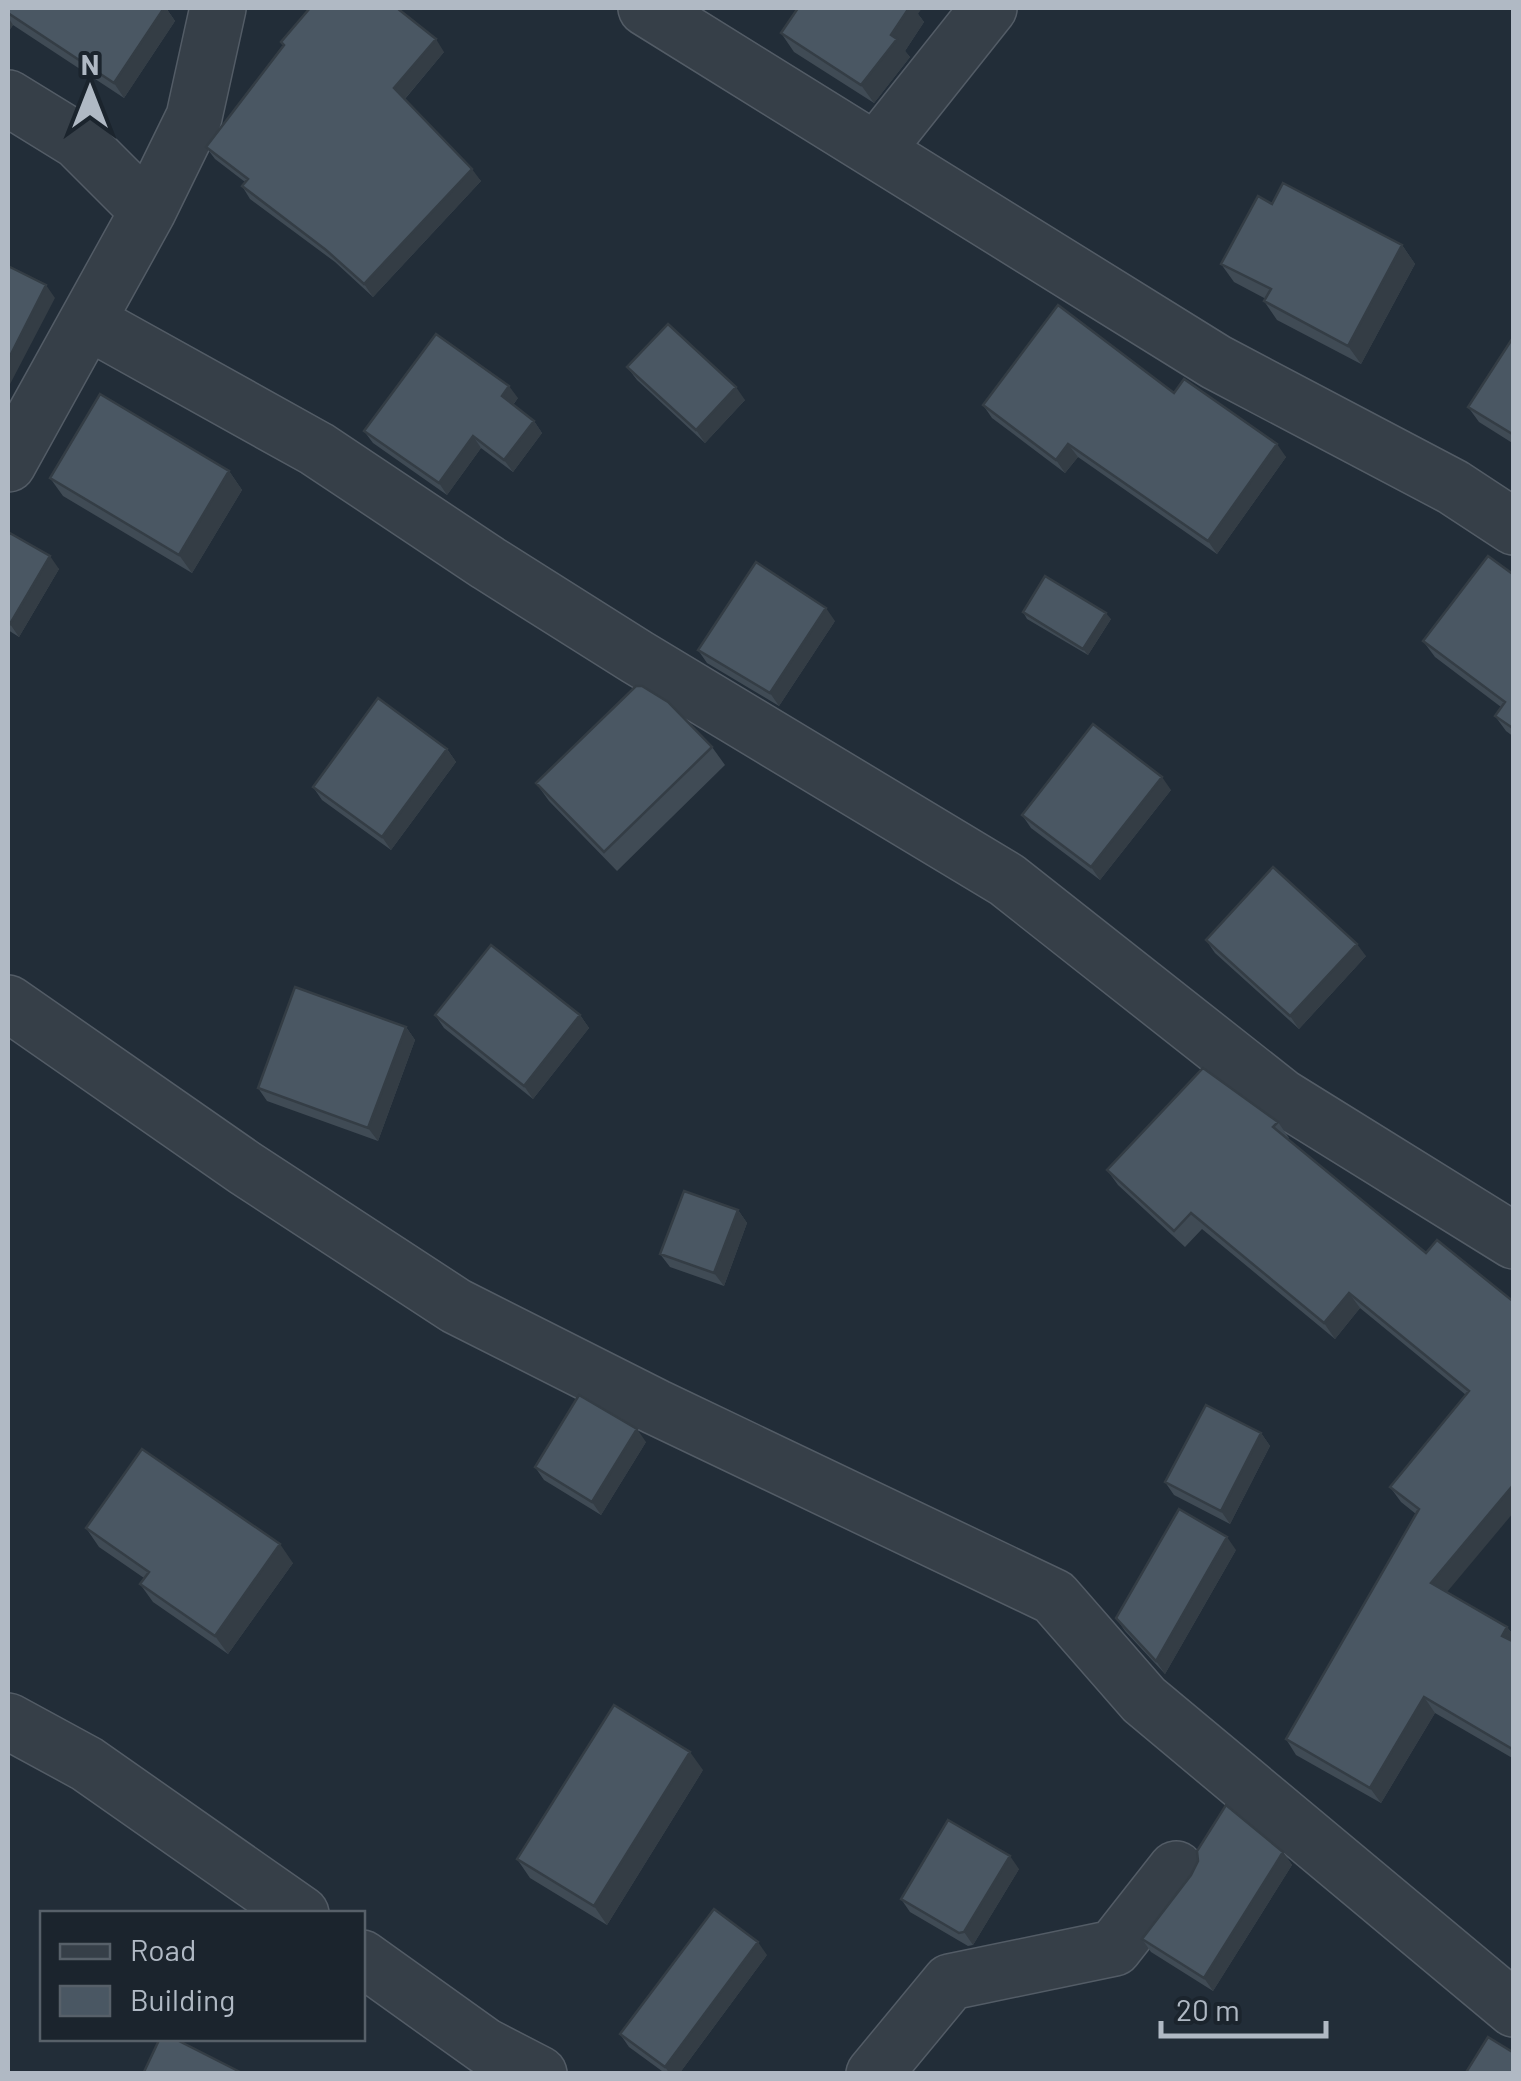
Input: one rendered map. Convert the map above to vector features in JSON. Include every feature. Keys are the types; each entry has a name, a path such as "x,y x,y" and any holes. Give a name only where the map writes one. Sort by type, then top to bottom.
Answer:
{"street":[{"path":"8,464 148,211 194,117 218,8"},
{"path":"646,8 1216,362 1453,487 1514,527"},
{"path":"877,149 989,8"},
{"path":"8,98 78,141 148,211"},
{"path":"86,321 317,448 488,564 1007,880 1282,1097 1514,1241"},
{"path":"8,1003 245,1168 456,1306 1054,1597 1144,1700 1514,2009"},
{"path":"8,1720 88,1764 298,1911"},
{"path":"874,2074 950,1982 1114,1948 1176,1870"},
{"path":"365,1960 485,2046 539,2074"}],"building":[{"path":"8,8 164,8 114,83 8,13"},
{"path":"310,8 397,8 436,39 394,88 472,169 364,284 242,186 248,179 206,147"},
{"path":"798,8 909,8 891,35 897,39 861,85 781,33"},
{"path":"1283,183 1402,245 1348,346 1264,301 1271,289 1221,264 1258,196 1272,204"},
{"path":"8,266 46,285 8,360"},
{"path":"1058,305 1174,393 1184,379 1277,444 1208,541 1068,444 1056,460 983,405"},
{"path":"668,324 736,387 696,430 627,367"},
{"path":"436,334 509,386 502,396 534,421 504,460 473,436 439,483 364,431"},
{"path":"1514,336 1514,435 1468,407"},
{"path":"100,394 229,471 179,555 50,478"},
{"path":"8,532 50,556 10,624 8,623"},
{"path":"1488,556 1514,575 1514,729 1495,716 1505,702 1423,641"},
{"path":"756,562 826,608 770,693 698,650"},
{"path":"1045,576 1106,613 1083,649 1023,612"},
{"path":"636,686 668,702 712,747 604,852 536,783"},
{"path":"378,698 447,749 382,837 313,787"},
{"path":"1093,724 1162,777 1091,867 1022,815"},
{"path":"1273,867 1357,944 1290,1016 1206,940"},
{"path":"491,945 580,1015 524,1086 435,1015"},
{"path":"295,987 406,1027 368,1128 258,1088"},
{"path":"1203,1068 1278,1122 1273,1127 1426,1253 1437,1240 1514,1302 1514,1484 1431,1583 1507,1627 1502,1636 1514,1642 1514,1750 1424,1697 1370,1788 1286,1739 1419,1509 1390,1487 1469,1391 1349,1293 1324,1323 1191,1213 1174,1231 1107,1170"},
{"path":"684,1191 738,1210 714,1273 660,1254"},
{"path":"579,1395 637,1429 592,1502 535,1467"},
{"path":"1206,1405 1261,1433 1221,1511 1165,1482"},
{"path":"142,1449 280,1544 215,1636 140,1584 149,1572 86,1528"},
{"path":"1179,1509 1227,1537 1156,1661 1116,1618"},
{"path":"614,1705 690,1752 594,1906 517,1859"},
{"path":"1226,1805 1283,1852 1204,1978 1142,1939 1191,1875 1198,1861 1197,1851"},
{"path":"948,1820 1010,1856 964,1932 959,1933 901,1899"},
{"path":"714,1909 758,1942 665,2067 620,2034"},
{"path":"1488,2037 1514,2053 1514,2074 1465,2074"},
{"path":"159,2041 179,2041 244,2074 143,2074"}]}
